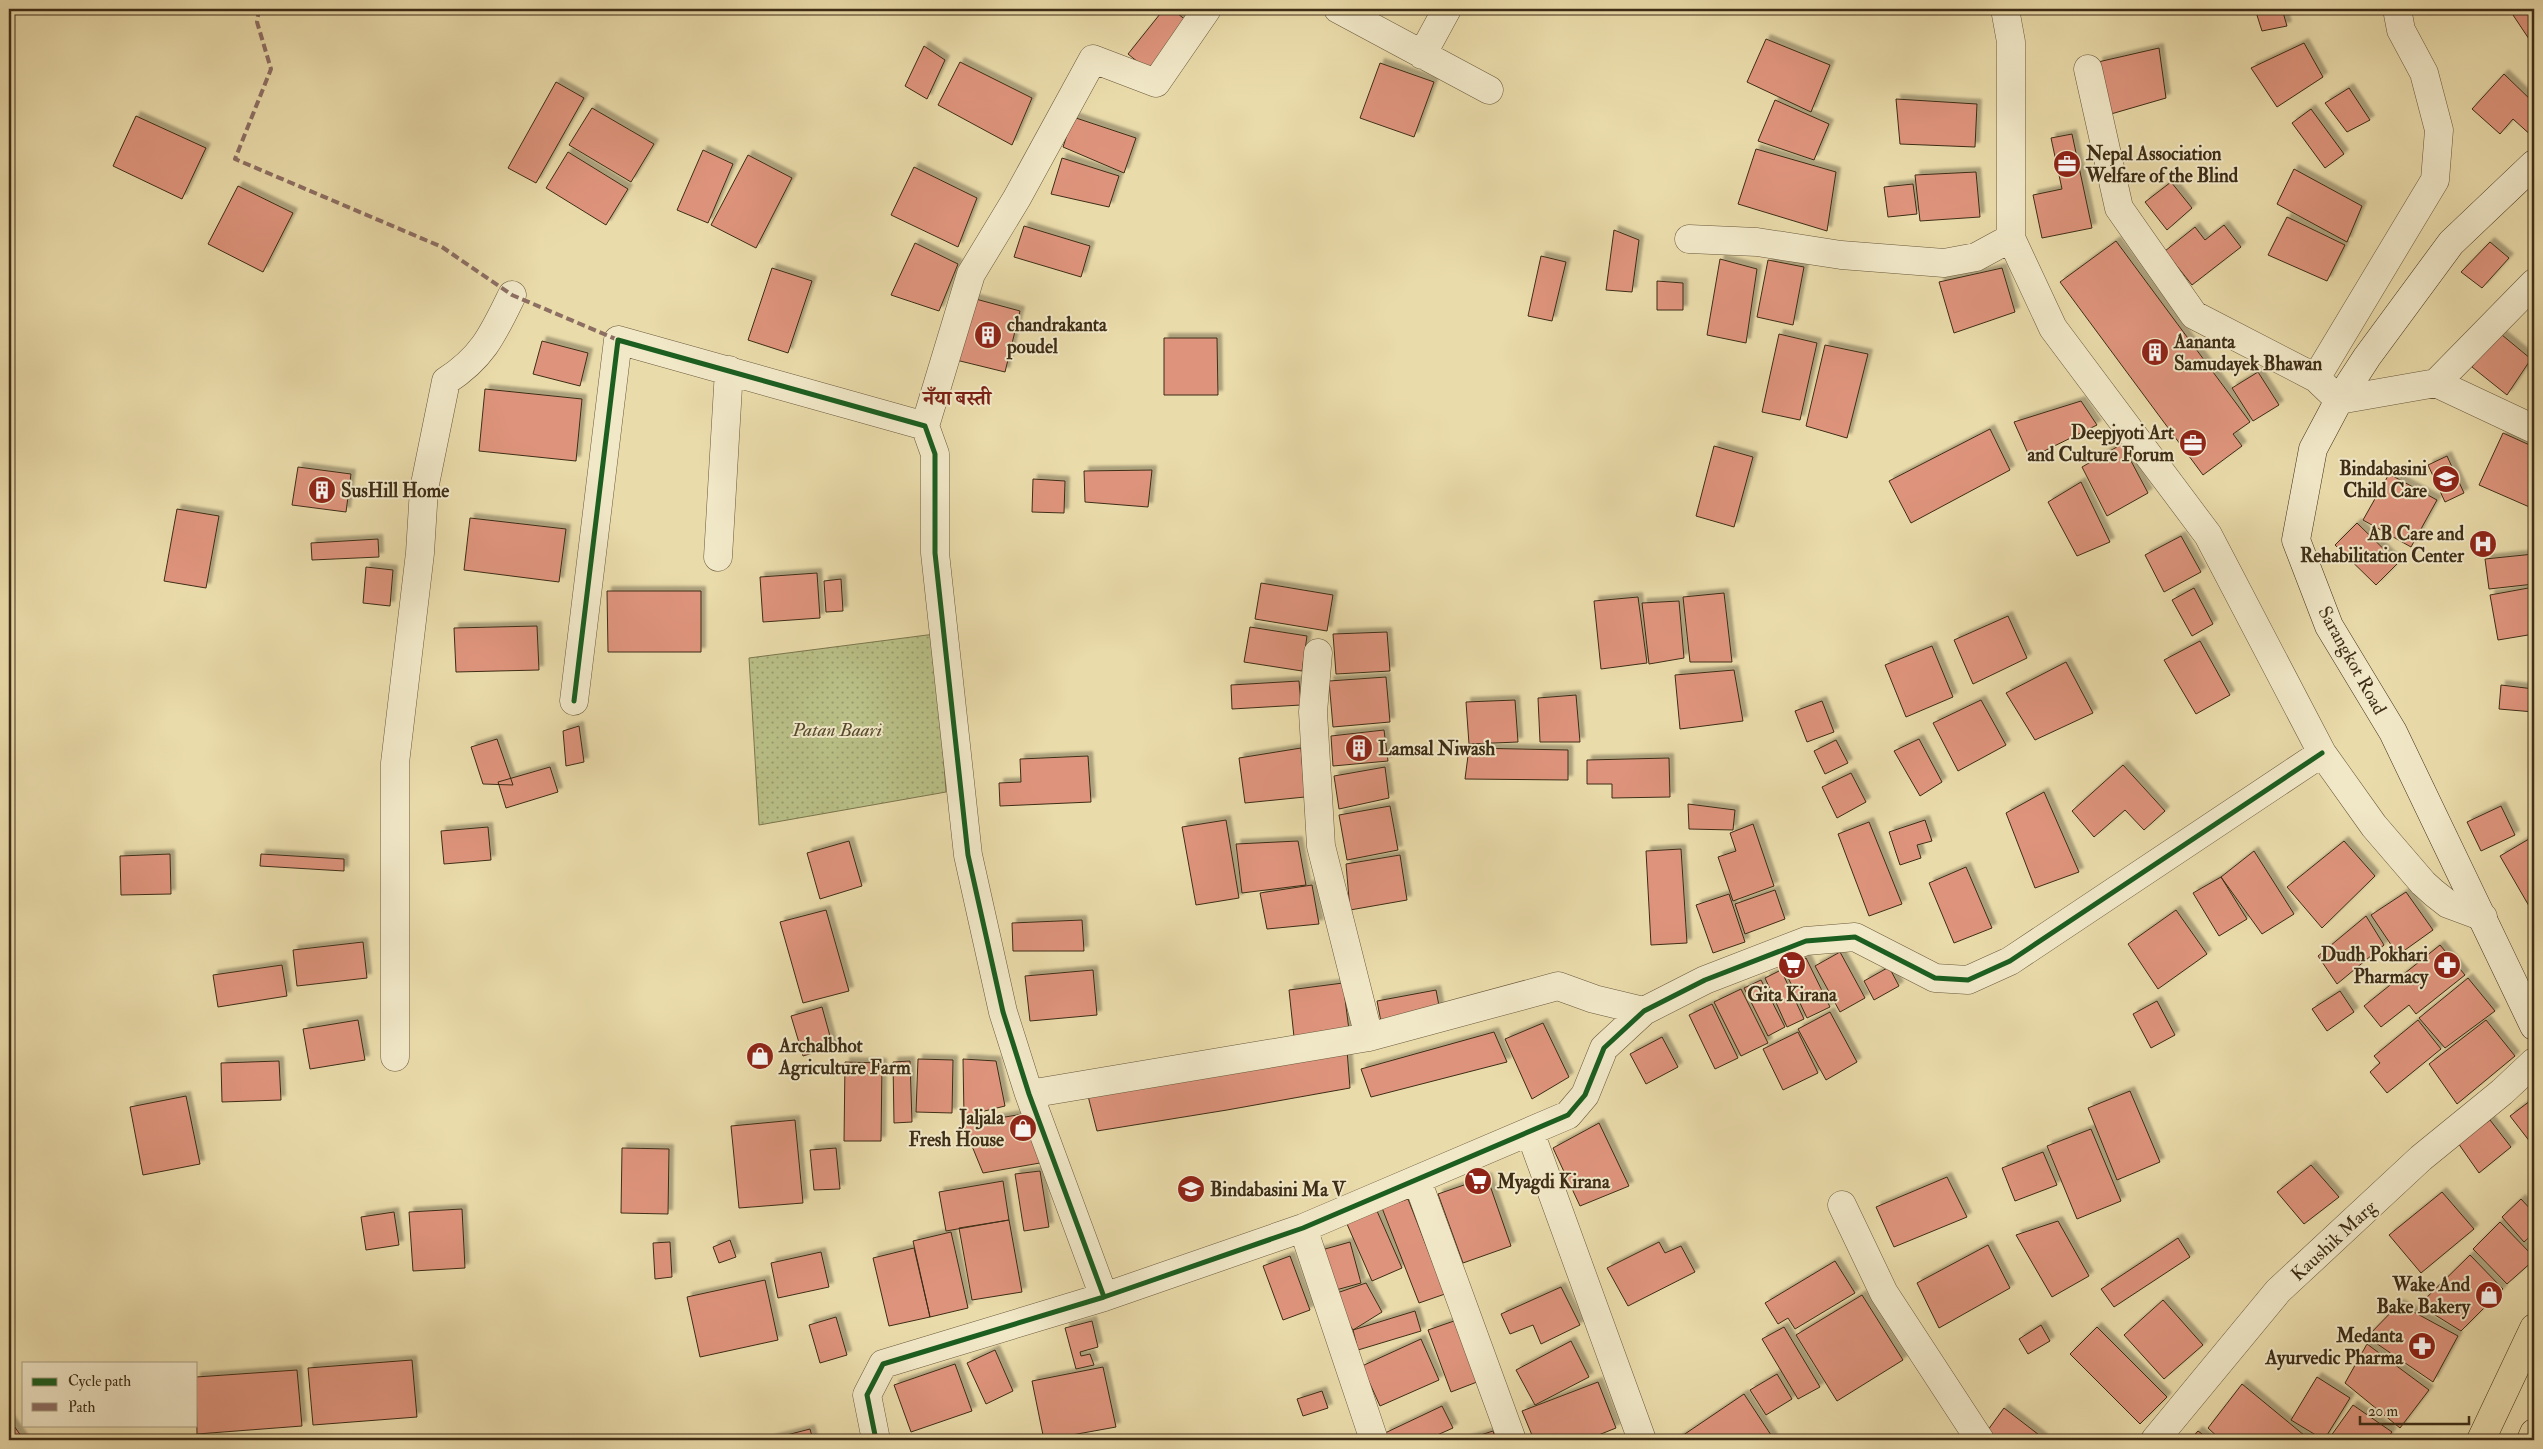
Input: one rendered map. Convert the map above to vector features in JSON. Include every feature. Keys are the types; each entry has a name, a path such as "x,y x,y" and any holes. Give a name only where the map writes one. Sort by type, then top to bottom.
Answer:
{"highway":[{"path":"2481,1440 2534,1328"},
{"path":"2531,1440 2534,1433"}],"street":[{"path":"1104,1297 1029,1094 1003,1012 968,855 935,553 935,454 925,426 971,274 1017,198 1093,59 1156,83 1207,9"},
{"path":"1338,9 1489,90"},
{"path":"1422,55 1447,9"},
{"path":"2005,9 2011,42 2010,238 2053,328 2208,535 2322,753 2374,826 2423,883 2448,904 2483,917"},
{"path":"2316,378 2435,180 2439,130 2424,73 2401,30 2397,9"},
{"path":"2088,69 2119,208 2194,316 2316,378 2339,400 2436,383 2534,429"},
{"name":"Sarangkot Road","path":"2534,164 2451,243 2367,357 2339,400 2313,450 2296,540 2329,626 2393,732 2534,1026"},
{"path":"1688,239 1757,242 1841,255 1944,263 1976,257 2010,238"},
{"path":"2436,383 2534,283"},
{"path":"395,1057 395,764 420,553 424,490 446,381 463,370 484,350 512,295"},
{"path":"574,702 618,340 925,426"},
{"path":"718,557 729,370"},
{"path":"1318,653 1313,712 1321,846 1369,1037"},
{"path":"876,1440 867,1395 883,1364 1104,1297 1303,1228 1568,1115 1585,1096 1604,1048 1644,1011 1705,980 1806,941 1855,937 1935,978 1968,980 2010,961 2322,753"},
{"path":"1029,1094 1369,1037 1558,986 1594,999 1644,1011"},
{"name":"Kaushik Marg","path":"2155,1440 2278,1291 2421,1158 2502,1092 2534,1062"},
{"path":"1530,1132 1642,1440"},
{"path":"1417,1180 1512,1440"},
{"path":"1842,1205 1884,1293 1980,1440"},
{"path":"1303,1228 1374,1440"}],"green space":[{"name":"Patan Baari","path":"935,634 946,792 759,825 749,658"}],"building":[{"path":"1164,9 1172,9 1193,26 1154,75 1128,54"},
{"path":"1898,9 1964,9 1965,12 1898,14"},
{"path":"2097,9 2167,9 2167,12 2097,13"},
{"path":"2255,9 2282,9 2287,26 2262,31"},
{"path":"2509,9 2534,9 2534,40 2531,42"},
{"path":"1766,39 1830,65 1811,112 1747,82"},
{"path":"2304,43 2323,77 2277,107 2251,68"},
{"path":"924,46 945,60 927,99 905,86"},
{"path":"2159,48 2166,98 2111,114 2098,62"},
{"path":"960,62 1032,98 1012,145 938,105"},
{"path":"1380,63 1434,82 1414,137 1360,118"},
{"path":"2504,74 2534,103 2534,138 2513,119 2500,134 2472,109"},
{"path":"556,82 584,98 536,183 508,168"},
{"path":"2349,88 2370,120 2347,132 2325,103"},
{"path":"1896,99 1977,104 1975,147 1900,144"},
{"path":"1775,100 1829,124 1814,160 1758,141"},
{"path":"592,108 654,144 631,182 569,145"},
{"path":"2311,109 2344,154 2325,168 2292,123"},
{"path":"136,116 206,148 182,199 113,166"},
{"path":"1073,117 1136,138 1124,173 1063,147"},
{"name":"Nepal Association Welfare of the Blind","path":"2072,134 2092,228 2042,238 2033,195 2062,189 2051,138"},
{"path":"1756,149 1836,172 1827,231 1738,204"},
{"path":"703,150 733,164 708,223 677,210"},
{"path":"568,152 628,189 606,225 546,188"},
{"path":"748,155 792,178 756,248 711,225"},
{"path":"1062,158 1119,176 1109,207 1051,194"},
{"path":"914,167 977,198 958,247 891,215"},
{"path":"2294,169 2362,206 2347,242 2277,204"},
{"path":"1976,172 1980,217 1920,221 1915,175"},
{"path":"2171,182 2192,208 2167,230 2145,202"},
{"path":"1913,184 1917,214 1888,217 1884,187"},
{"path":"238,186 293,213 263,272 208,244"},
{"path":"2287,217 2345,245 2327,281 2268,255"},
{"path":"2224,225 2241,247 2192,285 2165,251 2195,227 2205,240"},
{"path":"1024,226 1090,246 1081,277 1014,257"},
{"path":"1614,230 1639,240 1632,292 1606,290"},
{"name":"Aananta Samudayek Bhawan","path":"2116,241 2250,422 2233,434 2242,446 2203,475 2060,282"},
{"path":"2490,242 2509,258 2482,288 2461,272"},
{"path":"915,243 958,264 939,311 891,295"},
{"path":"1541,256 1566,262 1552,321 1528,316"},
{"path":"1720,259 1757,269 1746,343 1707,335"},
{"path":"1768,260 1804,267 1793,325 1757,317"},
{"path":"772,268 812,281 788,353 748,340"},
{"path":"2002,268 2015,312 1954,333 1939,282"},
{"path":"1657,281 1683,283 1683,310 1657,310"},
{"name":"chandrakanta poudel","path":"972,298 1020,311 1005,372 956,360"},
{"path":"2496,330 2531,359 2507,395 2472,367"},
{"path":"1779,334 1817,343 1800,420 1762,412"},
{"path":"1164,338 1217,338 1218,395 1164,395"},
{"path":"542,341 588,353 580,386 533,374"},
{"path":"1825,345 1868,354 1847,438 1806,426"},
{"path":"2258,372 2279,405 2253,421 2232,388"},
{"path":"485,389 582,399 576,461 479,451"},
{"path":"2081,401 2097,425 2030,458 2014,422"},
{"path":"1990,429 2010,470 1911,523 1889,481"},
{"path":"2503,433 2534,447 2534,509 2479,485"},
{"path":"2122,444 2148,493 2107,516 2082,467"},
{"path":"1714,446 1753,457 1734,527 1696,516"},
{"name":"Bindabasini Child Care","path":"2447,456 2464,493 2445,502 2428,465"},
{"name":"SusHill Home","path":"298,467 351,474 346,512 292,505"},
{"path":"1152,470 1148,507 1085,502 1084,471"},
{"path":"2389,474 2437,500 2411,547 2363,520"},
{"path":"1033,479 1065,481 1064,513 1032,512"},
{"path":"2081,482 2110,542 2077,556 2048,502"},
{"path":"177,509 219,516 206,588 164,581"},
{"path":"470,518 566,529 559,582 464,570"},
{"path":"2357,523 2398,563 2376,585 2335,545"},
{"path":"2181,536 2201,572 2164,592 2145,555"},
{"path":"378,539 379,557 312,560 311,543"},
{"path":"2534,554 2534,584 2489,589 2485,559"},
{"path":"366,567 393,570 390,606 363,603"},
{"path":"817,573 820,618 763,622 760,577"},
{"path":"841,579 843,611 826,612 824,581"},
{"path":"1261,583 1333,595 1327,631 1255,619"},
{"path":"2534,587 2534,634 2498,640 2490,595"},
{"path":"2194,588 2213,624 2192,636 2172,600"},
{"path":"607,591 701,591 701,652 608,652"},
{"path":"1724,593 1732,662 1690,662 1683,597"},
{"path":"1638,597 1647,663 1601,669 1594,601"},
{"path":"1679,601 1684,658 1649,664 1642,603"},
{"path":"2008,616 2027,658 1973,684 1954,640"},
{"path":"537,626 539,670 456,672 454,628"},
{"path":"1250,627 1307,636 1302,671 1244,662"},
{"path":"1387,632 1390,671 1336,674 1333,634"},
{"path":"2200,641 2230,695 2196,714 2164,660"},
{"path":"1932,646 1953,697 1906,717 1885,665"},
{"path":"2066,662 2093,713 2035,740 2006,693"},
{"path":"1734,670 1743,721 1680,729 1675,675"},
{"path":"1386,677 1390,722 1333,727 1329,681"},
{"path":"1299,681 1301,705 1232,709 1231,685"},
{"path":"2501,685 2534,689 2534,712 2499,709"},
{"path":"1576,695 1580,742 1540,742 1538,698"},
{"path":"1515,700 1518,742 1469,744 1466,702"},
{"path":"1981,700 2006,745 1958,771 1933,723"},
{"path":"1822,701 1834,732 1807,742 1795,711"},
{"path":"579,726 584,762 566,766 563,731"},
{"name":"Lamsal Niwash","path":"1384,730 1388,761 1333,766 1331,736"},
{"path":"497,739 513,785 483,784 471,747"},
{"path":"1919,739 1942,782 1920,796 1894,751"},
{"path":"1836,740 1848,763 1825,774 1814,751"},
{"path":"1301,748 1305,797 1245,803 1239,758"},
{"path":"1469,748 1568,750 1568,780 1465,779"},
{"path":"1088,756 1091,802 1000,806 999,783 1021,782 1020,759"},
{"path":"1669,758 1670,797 1612,798 1612,784 1587,784 1587,760"},
{"path":"2123,765 2165,811 2144,830 2125,810 2094,837 2072,811"},
{"path":"550,767 558,792 506,808 498,782"},
{"path":"1385,767 1389,798 1339,809 1334,776"},
{"path":"1851,773 1866,802 1837,818 1822,787"},
{"path":"2044,792 2079,872 2035,888 2006,813"},
{"path":"1688,804 1735,810 1733,830 1689,829"},
{"path":"1390,806 1398,850 1347,860 1339,815"},
{"path":"2501,806 2515,835 2481,851 2467,822"},
{"path":"1226,820 1239,898 1196,905 1182,827"},
{"path":"1925,820 1932,841 1917,845 1921,858 1900,865 1889,832"},
{"path":"1869,822 1902,904 1869,916 1838,834"},
{"path":"1753,824 1774,886 1733,901 1718,857 1736,851 1730,833"},
{"path":"488,827 491,860 444,864 441,831"},
{"path":"2534,836 2534,903 2529,906 2500,856"},
{"path":"849,841 862,886 820,899 807,853"},
{"path":"1298,841 1306,885 1242,893 1236,844"},
{"path":"2344,841 2375,876 2322,928 2287,887"},
{"path":"1681,849 1687,943 1651,945 1646,851"},
{"path":"2254,851 2294,914 2262,934 2221,877"},
{"path":"170,854 171,894 121,895 120,856"},
{"path":"261,854 344,859 344,871 260,866"},
{"path":"1400,855 1407,900 1350,910 1346,864"},
{"path":"1966,867 1992,928 1954,943 1929,883"},
{"path":"2221,877 2247,919 2219,936 2193,893"},
{"path":"1312,885 1319,924 1267,929 1260,893"},
{"path":"1775,890 1785,919 1745,934 1735,904"},
{"path":"2406,892 2433,930 2398,955 2371,915"},
{"path":"1729,894 1745,942 1713,953 1696,905"},
{"path":"826,910 849,991 803,1003 780,922"},
{"path":"2176,910 2207,954 2158,989 2128,944"},
{"path":"2366,916 2384,945 2337,984 2318,956"},
{"path":"1082,920 1084,951 1013,951 1012,923"},
{"path":"363,942 367,978 297,986 293,950"},
{"path":"2440,945 2465,975 2416,1014 2409,1005 2381,1027 2364,1006"},
{"path":"1840,952 1865,998 1840,1012 1815,966"},
{"path":"1806,958 1830,1007 1807,1018 1784,969"},
{"path":"282,965 287,996 218,1007 213,975"},
{"path":"1889,967 1899,986 1874,1000 1864,981"},
{"path":"1093,970 1097,1015 1030,1021 1025,976"},
{"path":"1781,970 1804,1019 1787,1027 1765,978"},
{"path":"2468,978 2495,1011 2445,1048 2419,1018"},
{"path":"1761,980 1785,1027 1768,1036 1744,988"},
{"path":"1343,983 1349,1030 1294,1037 1289,990"},
{"path":"1741,989 1768,1043 1741,1056 1714,1002"},
{"path":"1436,990 1441,1016 1382,1027 1377,1001"},
{"path":"2340,991 2354,1012 2327,1031 2312,1009"},
{"path":"2157,1001 2175,1035 2151,1048 2133,1014"},
{"path":"1712,1004 1738,1058 1715,1069 1689,1015"},
{"path":"822,1007 833,1047 803,1056 791,1016"},
{"path":"1830,1012 1857,1062 1826,1080 1798,1029"},
{"path":"358,1020 365,1060 310,1069 303,1029"},
{"path":"2418,1020 2441,1049 2387,1093 2370,1072 2380,1063 2374,1056"},
{"path":"2486,1020 2515,1056 2457,1104 2429,1064"},
{"path":"1543,1023 1569,1077 1532,1099 1505,1039"},
{"path":"1494,1032 1507,1062 1371,1097 1361,1069"},
{"path":"1798,1032 1818,1073 1783,1090 1763,1049"},
{"path":"1662,1037 1678,1067 1646,1084 1630,1054"},
{"path":"1347,1050 1350,1088 1227,1110 1097,1131 1088,1096"},
{"path":"918,1059 953,1060 952,1113 916,1112"},
{"path":"963,1059 996,1061 1005,1106 964,1116"},
{"path":"279,1061 281,1100 222,1102 221,1063"},
{"path":"910,1061 912,1122 894,1123 893,1062"},
{"path":"845,1062 882,1063 881,1141 844,1141"},
{"path":"2130,1091 2160,1162 2117,1180 2088,1108"},
{"path":"186,1096 200,1164 143,1175 130,1107"},
{"path":"2530,1101 2534,1106 2534,1147 2510,1116"},
{"path":"1023,1114 1040,1163 983,1173 963,1124"},
{"path":"795,1120 803,1203 739,1208 731,1126"},
{"path":"2490,1120 2511,1147 2479,1173 2458,1143"},
{"path":"1599,1123 1629,1186 1580,1206 1553,1148"},
{"path":"2091,1129 2121,1201 2077,1219 2047,1146"},
{"path":"622,1148 669,1149 668,1214 621,1213"},
{"path":"836,1148 840,1189 814,1190 810,1150"},
{"path":"2043,1152 2057,1185 2015,1201 2002,1168"},
{"path":"2311,1165 2339,1197 2304,1224 2277,1192"},
{"path":"1040,1171 1049,1227 1024,1231 1015,1174"},
{"path":"1487,1177 1511,1246 1463,1263 1438,1194"},
{"path":"1947,1177 1967,1217 1894,1247 1876,1207"},
{"path":"1003,1181 1009,1220 946,1231 939,1192"},
{"path":"2442,1192 2474,1229 2421,1273 2389,1235"},
{"path":"1408,1199 1445,1294 1419,1303 1382,1208"},
{"path":"2521,1199 2534,1213 2534,1233 2524,1242 2502,1217"},
{"path":"462,1209 465,1268 413,1271 409,1212"},
{"path":"1377,1211 1402,1268 1372,1281 1347,1224"},
{"path":"394,1212 399,1245 366,1250 361,1217"},
{"path":"1009,1220 1022,1292 972,1300 959,1228"},
{"path":"2058,1221 2089,1276 2052,1297 2016,1235"},
{"path":"2500,1222 2534,1257 2534,1260 2507,1284 2473,1249"},
{"path":"951,1232 968,1308 930,1317 913,1241"},
{"path":"2178,1238 2190,1257 2114,1307 2101,1289"},
{"path":"730,1240 736,1257 719,1263 713,1247"},
{"path":"670,1242 672,1277 655,1279 653,1243"},
{"path":"1350,1242 1361,1283 1329,1292 1318,1251"},
{"path":"1659,1242 1665,1253 1681,1246 1695,1272 1628,1306 1607,1268"},
{"path":"1988,1245 2010,1288 1939,1328 1917,1283"},
{"path":"914,1248 930,1317 889,1326 873,1258"},
{"path":"821,1252 829,1287 778,1298 771,1263"},
{"path":"2470,1255 2503,1289 2461,1331 2419,1305"},
{"path":"1290,1256 1310,1310 1283,1320 1263,1266"},
{"path":"1835,1261 1855,1293 1795,1329 1788,1318 1778,1324 1765,1303"},
{"path":"765,1280 778,1340 700,1357 687,1297"},
{"path":"1366,1283 1382,1312 1353,1330 1331,1295"},
{"path":"1561,1287 1580,1325 1541,1344 1533,1325 1510,1334 1501,1314"},
{"path":"1862,1295 1903,1360 1837,1401 1796,1335"},
{"path":"2163,1300 2203,1345 2164,1379 2124,1335"},
{"path":"2399,1304 2458,1336 2433,1382 2367,1337"},
{"path":"1415,1311 1421,1331 1358,1350 1353,1330"},
{"path":"836,1317 847,1355 820,1363 809,1325"},
{"path":"1092,1321 1098,1347 1080,1352 1081,1356 1090,1354 1094,1365 1076,1369 1065,1328"},
{"path":"1454,1321 1477,1382 1451,1392 1428,1330"},
{"path":"2041,1325 2050,1341 2028,1354 2019,1339"},
{"path":"1784,1327 1820,1387 1798,1399 1762,1339"},
{"path":"2097,1327 2167,1397 2140,1424 2070,1354"},
{"path":"1421,1339 1439,1380 1380,1406 1362,1366"},
{"path":"1571,1341 1589,1377 1535,1405 1516,1370"},
{"path":"2367,1344 2429,1390 2400,1428 2345,1383"},
{"path":"995,1350 1013,1391 986,1404 967,1363"},
{"path":"412,1360 417,1417 313,1425 308,1368"},
{"path":"955,1364 972,1411 911,1432 894,1385"},
{"path":"1103,1367 1116,1427 1044,1440 1032,1381"},
{"path":"297,1370 302,1426 197,1434 198,1377"},
{"path":"1777,1374 1792,1399 1766,1415 1750,1390"},
{"path":"2317,1377 2350,1398 2324,1440 2291,1420"},
{"path":"1598,1382 1616,1428 1586,1440 1534,1440 1522,1411"},
{"path":"2242,1384 2310,1440 2221,1440 2208,1428"},
{"path":"1322,1391 1328,1408 1303,1416 1297,1399"},
{"path":"1744,1394 1773,1438 1769,1440 1676,1440"},
{"path":"2353,1405 2392,1432 2386,1440 2328,1440"},
{"path":"1442,1406 1453,1428 1426,1440 1388,1440 1385,1433"},
{"path":"2004,1408 2043,1438 2041,1440 1993,1440 1985,1434"},
{"path":"9,1419 24,1440 9,1440"},
{"path":"810,1429 813,1440 771,1440 771,1439"},
{"path":"1493,1431 1496,1440 1465,1440"},
{"path":"2198,1431 2210,1440 2190,1440"}],"marked path":[{"path":"259,9 257,22 271,69 235,159 442,247 512,295 618,340"}],"cycle path":[{"path":"574,701 618,340 925,426 935,454 935,553 968,855 1003,1012 1029,1094 1104,1297"},
{"path":"876,1440 867,1395 883,1364 1104,1297 1303,1228 1568,1115 1585,1095 1604,1048 1644,1011 1705,980 1806,941 1855,937 1935,978 1968,980 2010,961 2322,753"}],"place":[{"name":"Nepal Association Welfare of the Blind","path":"2067,164"},
{"name":"chandrakanta poudel","path":"988,335"},
{"name":"Aananta Samudayek Bhawan","path":"2155,352"},
{"name":"Deepjyoti Art and Culture Forum","path":"2193,443"},
{"name":"Bindabasini Child Care","path":"2446,479"},
{"name":"SusHill Home","path":"322,490"},
{"name":"AB Care and Rehabilitation Center","path":"2483,544"},
{"name":"Lamsal Niwash","path":"1359,748"},
{"name":"Gita Kirana","path":"1792,965"},
{"name":"Dudh Pokhari Pharmacy","path":"2447,965"},
{"name":"Archalbhot Agriculture Farm","path":"760,1056"},
{"name":"Jaljala Fresh House","path":"1023,1128"},
{"name":"Myagdi Kirana","path":"1478,1181"},
{"name":"Bindabasini Ma V","path":"1191,1189"},
{"name":"Wake And Bake Bakery","path":"2489,1295"},
{"name":"Medanta Ayurvedic Pharma","path":"2422,1346"}],"district":[{"name":"नँया बस्ती","path":"957,398"}]}
